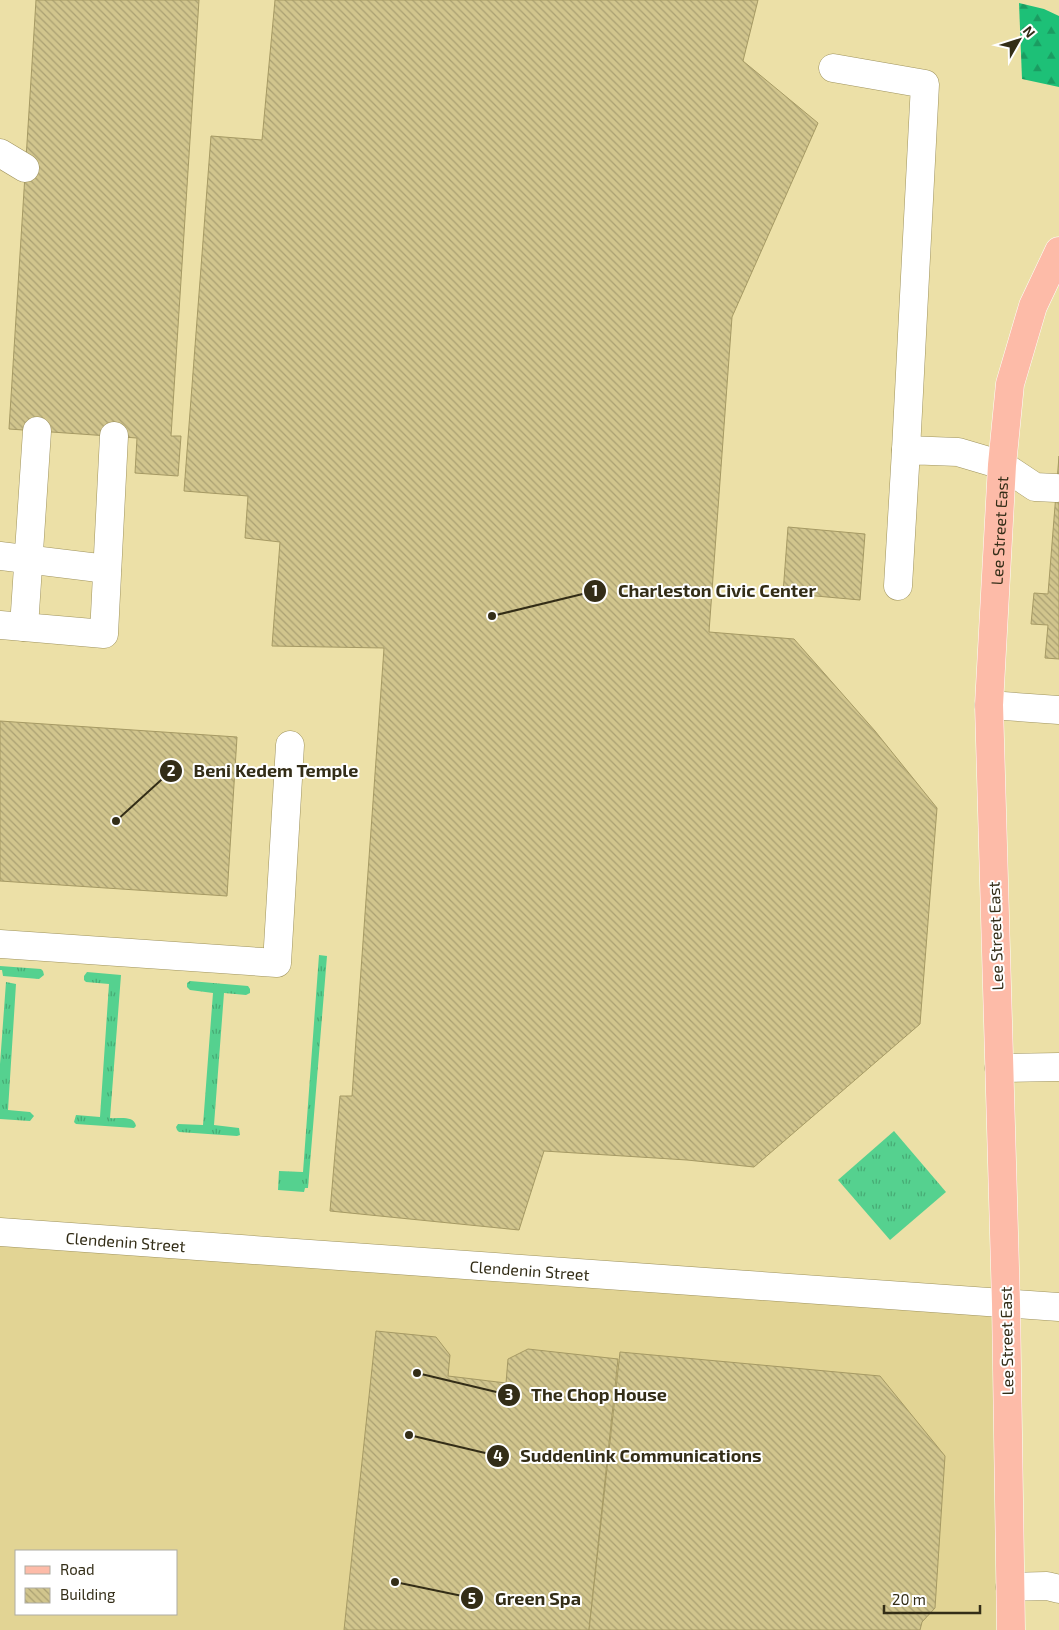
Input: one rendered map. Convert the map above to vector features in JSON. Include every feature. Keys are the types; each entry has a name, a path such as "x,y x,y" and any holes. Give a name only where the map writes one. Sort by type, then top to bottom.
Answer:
{"main road":[{"name":"Lee Street East","path":"1011,1630 1006,1303 989,705 1002,465 1010,384 1033,306 1059,251"}],"street":[{"path":"833,68 924,84 898,586"},
{"path":"0,153 25,168"},
{"path":"37,431 29,559 12,626 104,634 114,436"},
{"path":"906,450 958,452 1002,465 1035,487 1056,488"},
{"path":"0,556 107,569"},
{"path":"989,705 1059,710"},
{"path":"0,944 277,963 290,745"},
{"path":"999,1068 1059,1067"},
{"name":"Clendenin Street","path":"0,1232 1059,1307"},
{"path":"1010,1587 1047,1586 1059,1589"}],"shaded area":[{"path":"0,1232 1006,1303 1011,1630 0,1630"}],"green space":[{"path":"1019,3 1044,9 1059,16 1059,87 1022,79"},
{"path":"319,955 327,956 308,1188 305,1188 304,1192 278,1190 279,1171 303,1172"},
{"path":"0,966 41,969 44,975 39,979 3,976"},
{"path":"87,972 121,975 110,1118 132,1120 136,1126 134,1128 76,1124 74,1122 76,1115 100,1117 109,984 86,982 84,976"},
{"path":"190,981 248,986 250,989 250,993 246,995 224,993 214,1125 239,1128 240,1135 237,1136 179,1132 176,1127 178,1124 203,1125 213,993 190,990 187,987 187,983"},
{"path":"6,982 16,984 8,1110 30,1112 34,1116 30,1121 0,1119 0,1064"},
{"path":"894,1131 946,1192 890,1240 838,1180"}],"building":[{"path":"36,0 199,0 171,436 181,436 178,476 135,473 137,438 9,429"},
{"path":"275,0 758,0 743,61 818,123 732,317 709,632 794,639 875,731 937,808 920,1024 754,1167 687,1160 544,1151 519,1230 330,1211 340,1096 352,1096 384,648 272,646 280,542 245,538 248,496 184,491 211,136 262,140"},
{"path":"1059,456 1059,659 1045,658 1048,625 1031,624 1034,593 1048,594"},
{"path":"788,527 865,534 860,600 783,593"},
{"path":"0,721 237,737 227,896 0,881"},
{"path":"376,1331 436,1337 450,1355 448,1376 506,1383 508,1359 528,1349 618,1359 589,1630 344,1630"},
{"path":"620,1352 880,1376 945,1456 935,1608 922,1622 920,1630 589,1630"}],"place":[{"name":"Charleston Civic Center","path":"492,616"},
{"name":"Beni Kedem Temple","path":"116,821"},
{"name":"The Chop House","path":"417,1373"},
{"name":"Suddenlink Communications","path":"409,1435"},
{"name":"Green Spa","path":"395,1582"}]}
